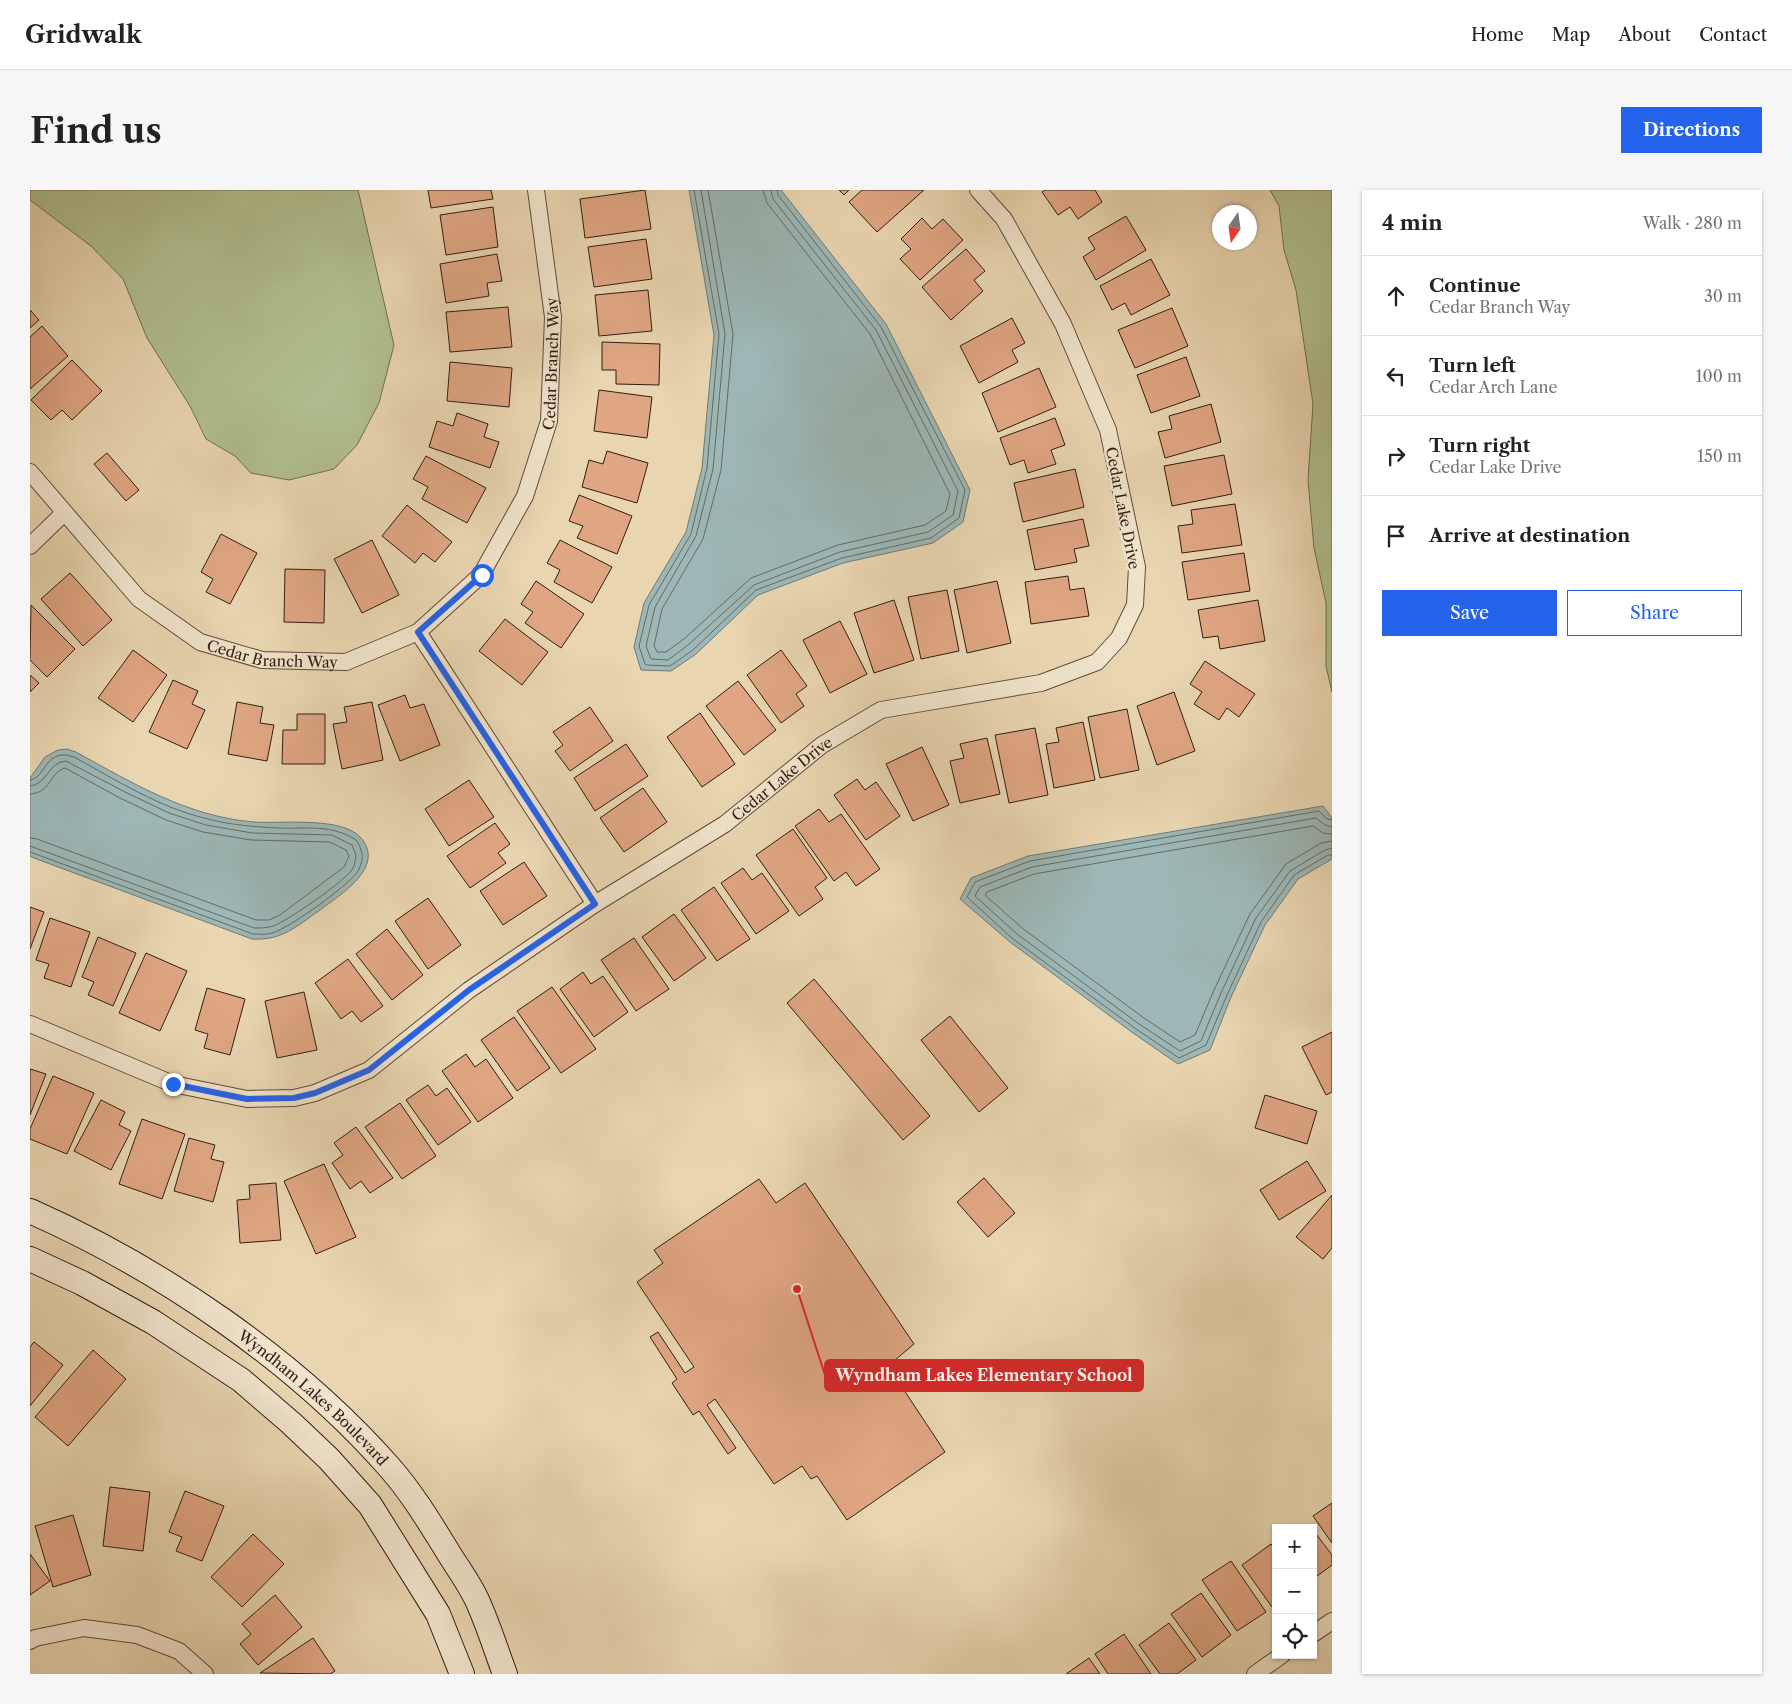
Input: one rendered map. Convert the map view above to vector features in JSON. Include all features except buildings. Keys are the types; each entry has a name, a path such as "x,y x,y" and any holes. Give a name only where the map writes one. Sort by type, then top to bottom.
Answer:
{"street":[{"name":"Cedar Branch Way","path":"30,472 139,599 200,642 262,660 346,662 418,632 482,575 525,496 549,421 553,318 536,190"},
{"name":"Cedar Lake Drive","path":"30,1024 173,1084 247,1099 294,1098 315,1093 369,1070 469,990 595,904 726,824 822,745 881,710 1041,683 1096,662 1119,638 1135,605 1137,567 1108,430 1063,324 1004,219 978,190"},
{"path":"30,546 64,513"},
{"path":"418,632 595,904"},
{"name":"Wyndham Lakes Boulevard","path":"30,1211 64,1226 146,1271 224,1321 293,1374 356,1432 391,1469 430,1523 476,1599 505,1674"},
{"path":"30,1258 82,1283 153,1322 241,1380 329,1459 370,1505 438,1614 462,1674"},
{"path":"329,1459 356,1432"},
{"path":"1317,1631 1332,1621"},
{"path":"30,1641 35,1638 84,1628 137,1635 179,1651 205,1674"},
{"path":"1255,1674 1276,1659"}],"green space":[{"path":"30,190 358,190 394,345 379,403 357,445 334,469 289,480 251,473 235,456 206,439 190,406 147,338 123,279 91,246 30,200"},
{"path":"1270,190 1332,190 1332,692 1326,666 1326,603 1314,548 1308,480 1313,404 1296,290 1284,250 1279,206"}],"water":[{"path":"689,190 781,190 886,324 970,490 963,522 933,543 843,563 758,595 696,654 671,671 641,670 634,647 644,603 686,532 702,468 714,335"},
{"path":"67,749 162,797 207,813 230,819 254,822 311,822 340,826 352,831 361,838 367,849 368,859 364,870 348,888 329,904 296,927 272,938 252,939 34,858 30,856 30,778 45,757 58,750"},
{"path":"1323,806 1332,818 1332,859 1298,879 1265,925 1231,997 1210,1050 1178,1064 1010,942 960,899 971,878 1028,856"}],"place":[{"name":"Wyndham Lakes Elementary School","path":"797,1289"}],"route":[{"path":"173,1084 247,1099 267,1100 294,1098 315,1093 369,1070 469,990 595,904 418,632 482,575"}]}
